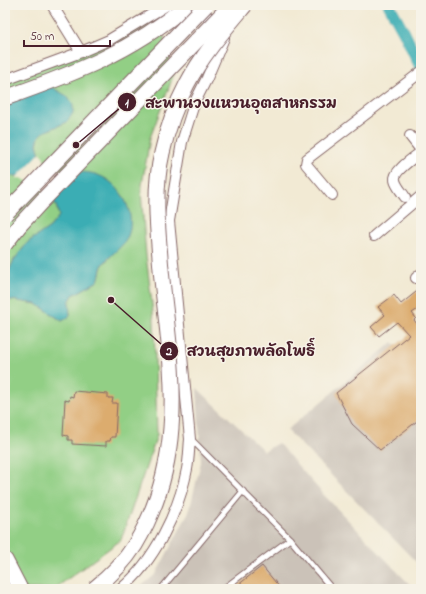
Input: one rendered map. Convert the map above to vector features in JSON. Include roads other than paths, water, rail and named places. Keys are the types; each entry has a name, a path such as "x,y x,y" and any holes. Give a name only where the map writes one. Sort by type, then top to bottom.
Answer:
{"main road":[{"path":"5,98 49,83 116,54 145,37 187,5"},
{"path":"5,214 206,5"},
{"path":"5,244 42,201 231,5"},
{"path":"94,589 108,577 135,546 154,507 165,468 170,441 172,428 172,391 158,228 157,188 162,153 173,115 187,84 206,54 245,5"},
{"path":"5,560 20,589"}],"street":[{"path":"52,5 82,52"},
{"path":"5,80 82,52 109,40 167,5"},
{"path":"121,589 153,554 175,510 187,469 190,439 169,221 184,136 194,104 224,38 214,22 198,8 190,5"},
{"path":"332,195 306,164 307,159 419,74"},
{"path":"405,197 395,181 395,177 397,172 421,151 410,136"},
{"path":"374,236 421,196"}],"lane":[{"path":"190,439 290,539 332,589"},
{"path":"161,589 243,491"},
{"path":"222,589 290,539"}],"water":[{"path":"48,85 67,96 73,105 73,113 67,122 44,132 39,137 37,144 40,155 55,172 86,172 95,174 112,183 119,190 124,199 130,217 130,227 126,240 102,266 98,281 73,295 69,302 70,316 62,321 37,304 5,299 5,279 14,260 28,242 50,227 59,216 56,205 43,187 22,176 5,176 5,99"}],"waterway":[{"path":"389,5 421,68"}],"place":[{"name":"สะพานวงแหวนอุตสาหกรรม","path":"76,145"},
{"name":"สวนสุขภาพลัดโพธิ์","path":"111,300"}]}
